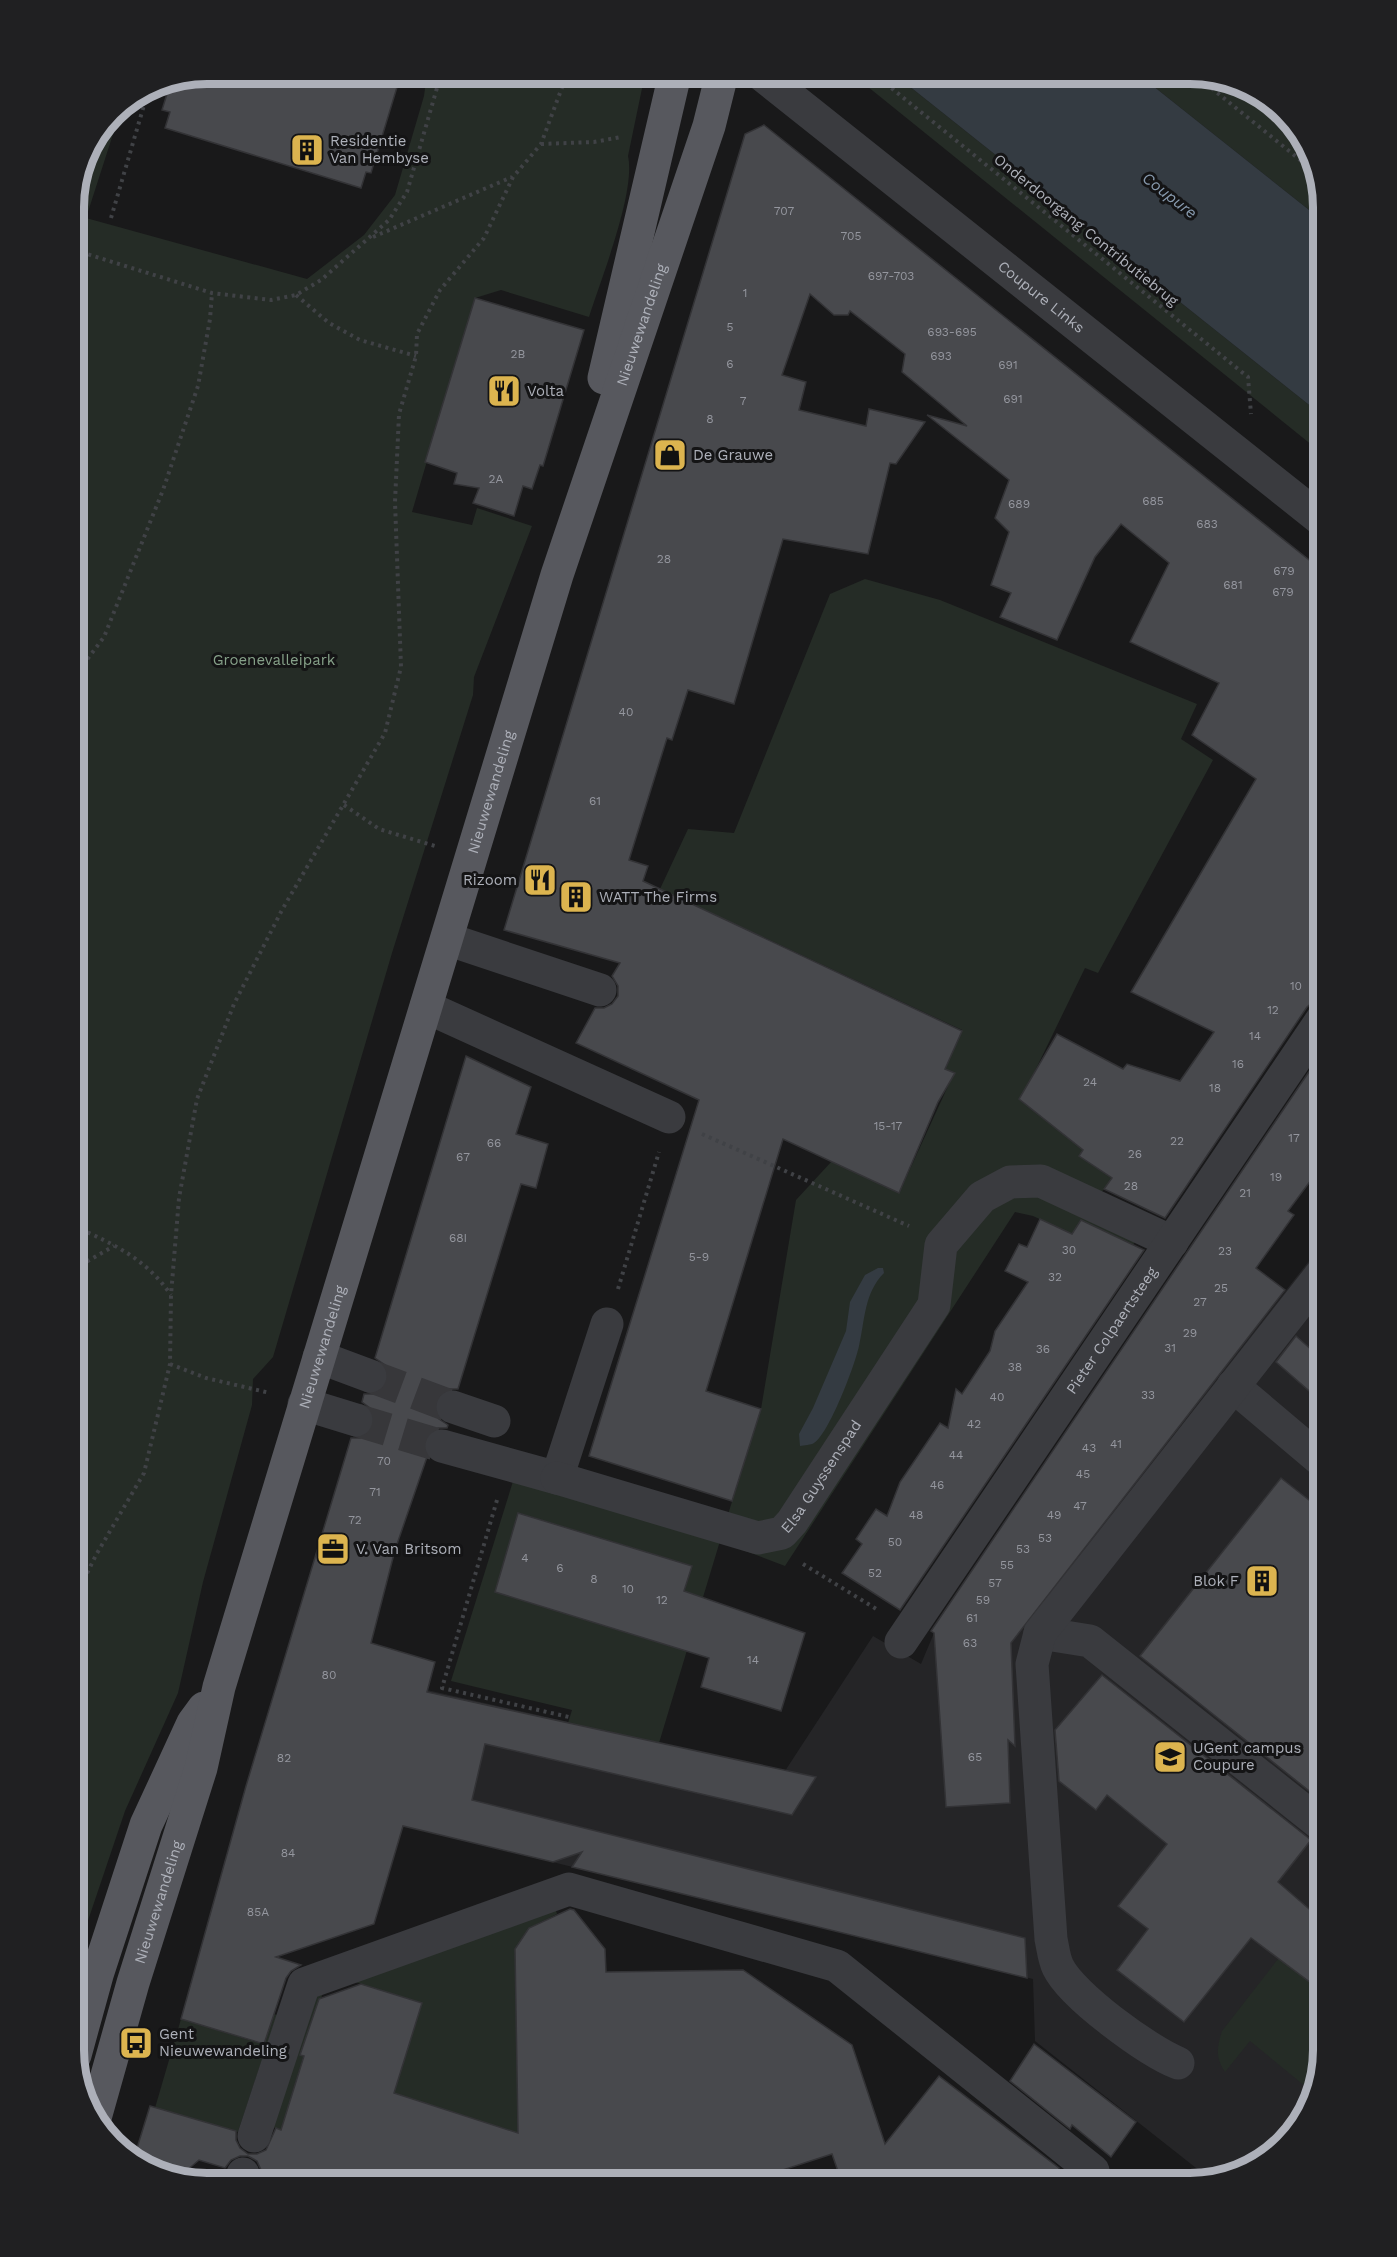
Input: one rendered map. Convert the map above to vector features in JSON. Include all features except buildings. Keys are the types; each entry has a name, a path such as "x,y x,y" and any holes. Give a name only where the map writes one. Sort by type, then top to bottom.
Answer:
{"main road":[{"name":"Nieuwewandeling","path":"557,575 673,84"},
{"name":"Nieuwewandeling","path":"98,2106 133,1983 201,1768 219,1687 557,575 709,126 720,84"},
{"name":"Nieuwewandeling","path":"84,2023 146,1825 193,1723 219,1687"},
{"name":"Nieuwewandeling","path":"87,2012 95,2052 88,2079"}],"street":[{"name":"Coupure Links","path":"774,84 1313,513"},
{"path":"447,939 600,990"},
{"path":"426,1007 669,1117"},
{"name":"Pieter Colpaertsteeg","path":"905,1636 1313,1033"},
{"path":"941,1245 982,1197 1010,1182 1041,1181 1172,1242"},
{"name":"Elsa Guyssenspad","path":"441,1446 758,1538 782,1533 792,1522 934,1305 941,1245"},
{"path":"1178,2063 1159,2056 1077,1993 1058,1967 1051,1939 1032,1664 1040,1633 1313,1285"},
{"path":"557,1478 607,1324"},
{"path":"319,1356 370,1376"},
{"path":"1233,1386 1313,1454"},
{"path":"304,1404 356,1420"},
{"path":"453,1407 494,1421"},
{"path":"1040,1633 1090,1641 1313,1818"},
{"path":"254,2136 304,1984 569,1889 837,1966 1094,2170 1093,2173"}],"path":[{"path":"84,253 212,293 271,300 296,295 321,280 389,220 407,192 438,84"},
{"path":"84,1579 144,1473 170,1364 171,1295 179,1198 197,1099 234,1004 282,910 385,733 401,667 395,502 399,414 416,356 417,334 440,290 484,238 513,177 541,144 563,84"},
{"name":"Onderdoorgang Contributiebrug","path":"886,84 1248,376 1251,420"},
{"path":"1208,85 1304,163"},
{"path":"111,218 146,100"},
{"path":"541,144 594,142 623,136"},
{"path":"370,239 513,177"},
{"path":"84,664 104,637 164,490 198,386 210,319 212,293"},
{"path":"296,295 329,323 360,340 416,356"},
{"path":"344,805 379,829 433,846 474,847"},
{"path":"607,1324 669,1117 917,1230 941,1245"},
{"path":"84,1231 133,1255 157,1275 171,1295"},
{"path":"84,1263 114,1246"},
{"path":"170,1364 206,1378 304,1404"},
{"path":"508,1464 442,1688 569,1717"},
{"path":"782,1533 790,1555 905,1636"}],"shaded area":[{"name":"UGent campus Coupure","path":"1313,1256 1312,2066 1300,2104 1283,2131 1258,2152 1230,2166 1201,2172 1035,2041 1033,1979 347,1812 402,1727 423,1658 435,1662 427,1690 785,1771 873,1636 921,1664 934,1633 971,1659 1012,1676 1011,1643"}],"green space":[{"name":"Groenevalleipark","path":"426,84 643,84 628,156 627,191 622,213 589,317 501,290 475,298 412,512 472,525 477,508 532,526 474,677 473,695 392,953 273,1357 253,1379 252,1405 203,1582 178,1693 125,1811 84,1932 84,199 86,183 93,160 109,132 115,128 86,218 307,279 364,235 395,195"},
{"path":"864,84 907,84 1313,408 1313,446"},
{"path":"1151,84 1214,86 1244,97 1271,114 1292,139 1306,167 1311,183 1313,213"},
{"path":"865,579 940,600 1197,704 1181,739 1213,760 1098,973 1085,968 1033,1075 1083,1150 1079,1156 1112,1178 1101,1193 1152,1217 1124,1258 1033,1216 1015,1212 785,1566 720,1541 659,1743 568,1723 572,1710 451,1681 514,1478 720,1540 761,1409 796,1200 832,1161 899,1193 954,1073 945,1069 962,1030 660,889 688,829 734,833 830,594","holes":["519,1513 692,1566 668,1645"]},
{"path":"554,1904 557,1914 529,1928 515,1949 519,2173 492,2173 382,2132 422,2003 352,1981 324,1989 281,2130 270,2126 314,1990"},
{"path":"1313,1914 1313,2050 1311,2074 1307,2088 1250,2041 1225,2072 1218,2052 1222,2031"},
{"path":"266,2012 277,2015 238,2132 155,2108 181,2019 256,2042"}],"water":[{"name":"Coupure","path":"907,84 1151,84 1313,213 1313,408"},
{"path":"878,1268 883,1268 884,1273 872,1289 866,1307 857,1355 841,1398 820,1437 813,1444 800,1446 799,1434 813,1408 846,1331 850,1302 865,1275"}],"tunnel":[{"path":"370,1376 453,1407"},
{"path":"356,1420 442,1446"}],"place":[{"name":"Residentie Van Hembyse","path":"307,150"},
{"name":"Volta","path":"504,391"},
{"name":"De Grauwe","path":"670,455"},
{"name":"Rizoom","path":"540,880"},
{"name":"WATT The Firms","path":"576,897"},
{"name":"V. Van Britsom","path":"333,1549"},
{"name":"Blok F","path":"1262,1581"},
{"name":"UGent campus Coupure","path":"1170,1757"},
{"name":"Gent Nieuwewandeling","path":"136,2043"}]}
